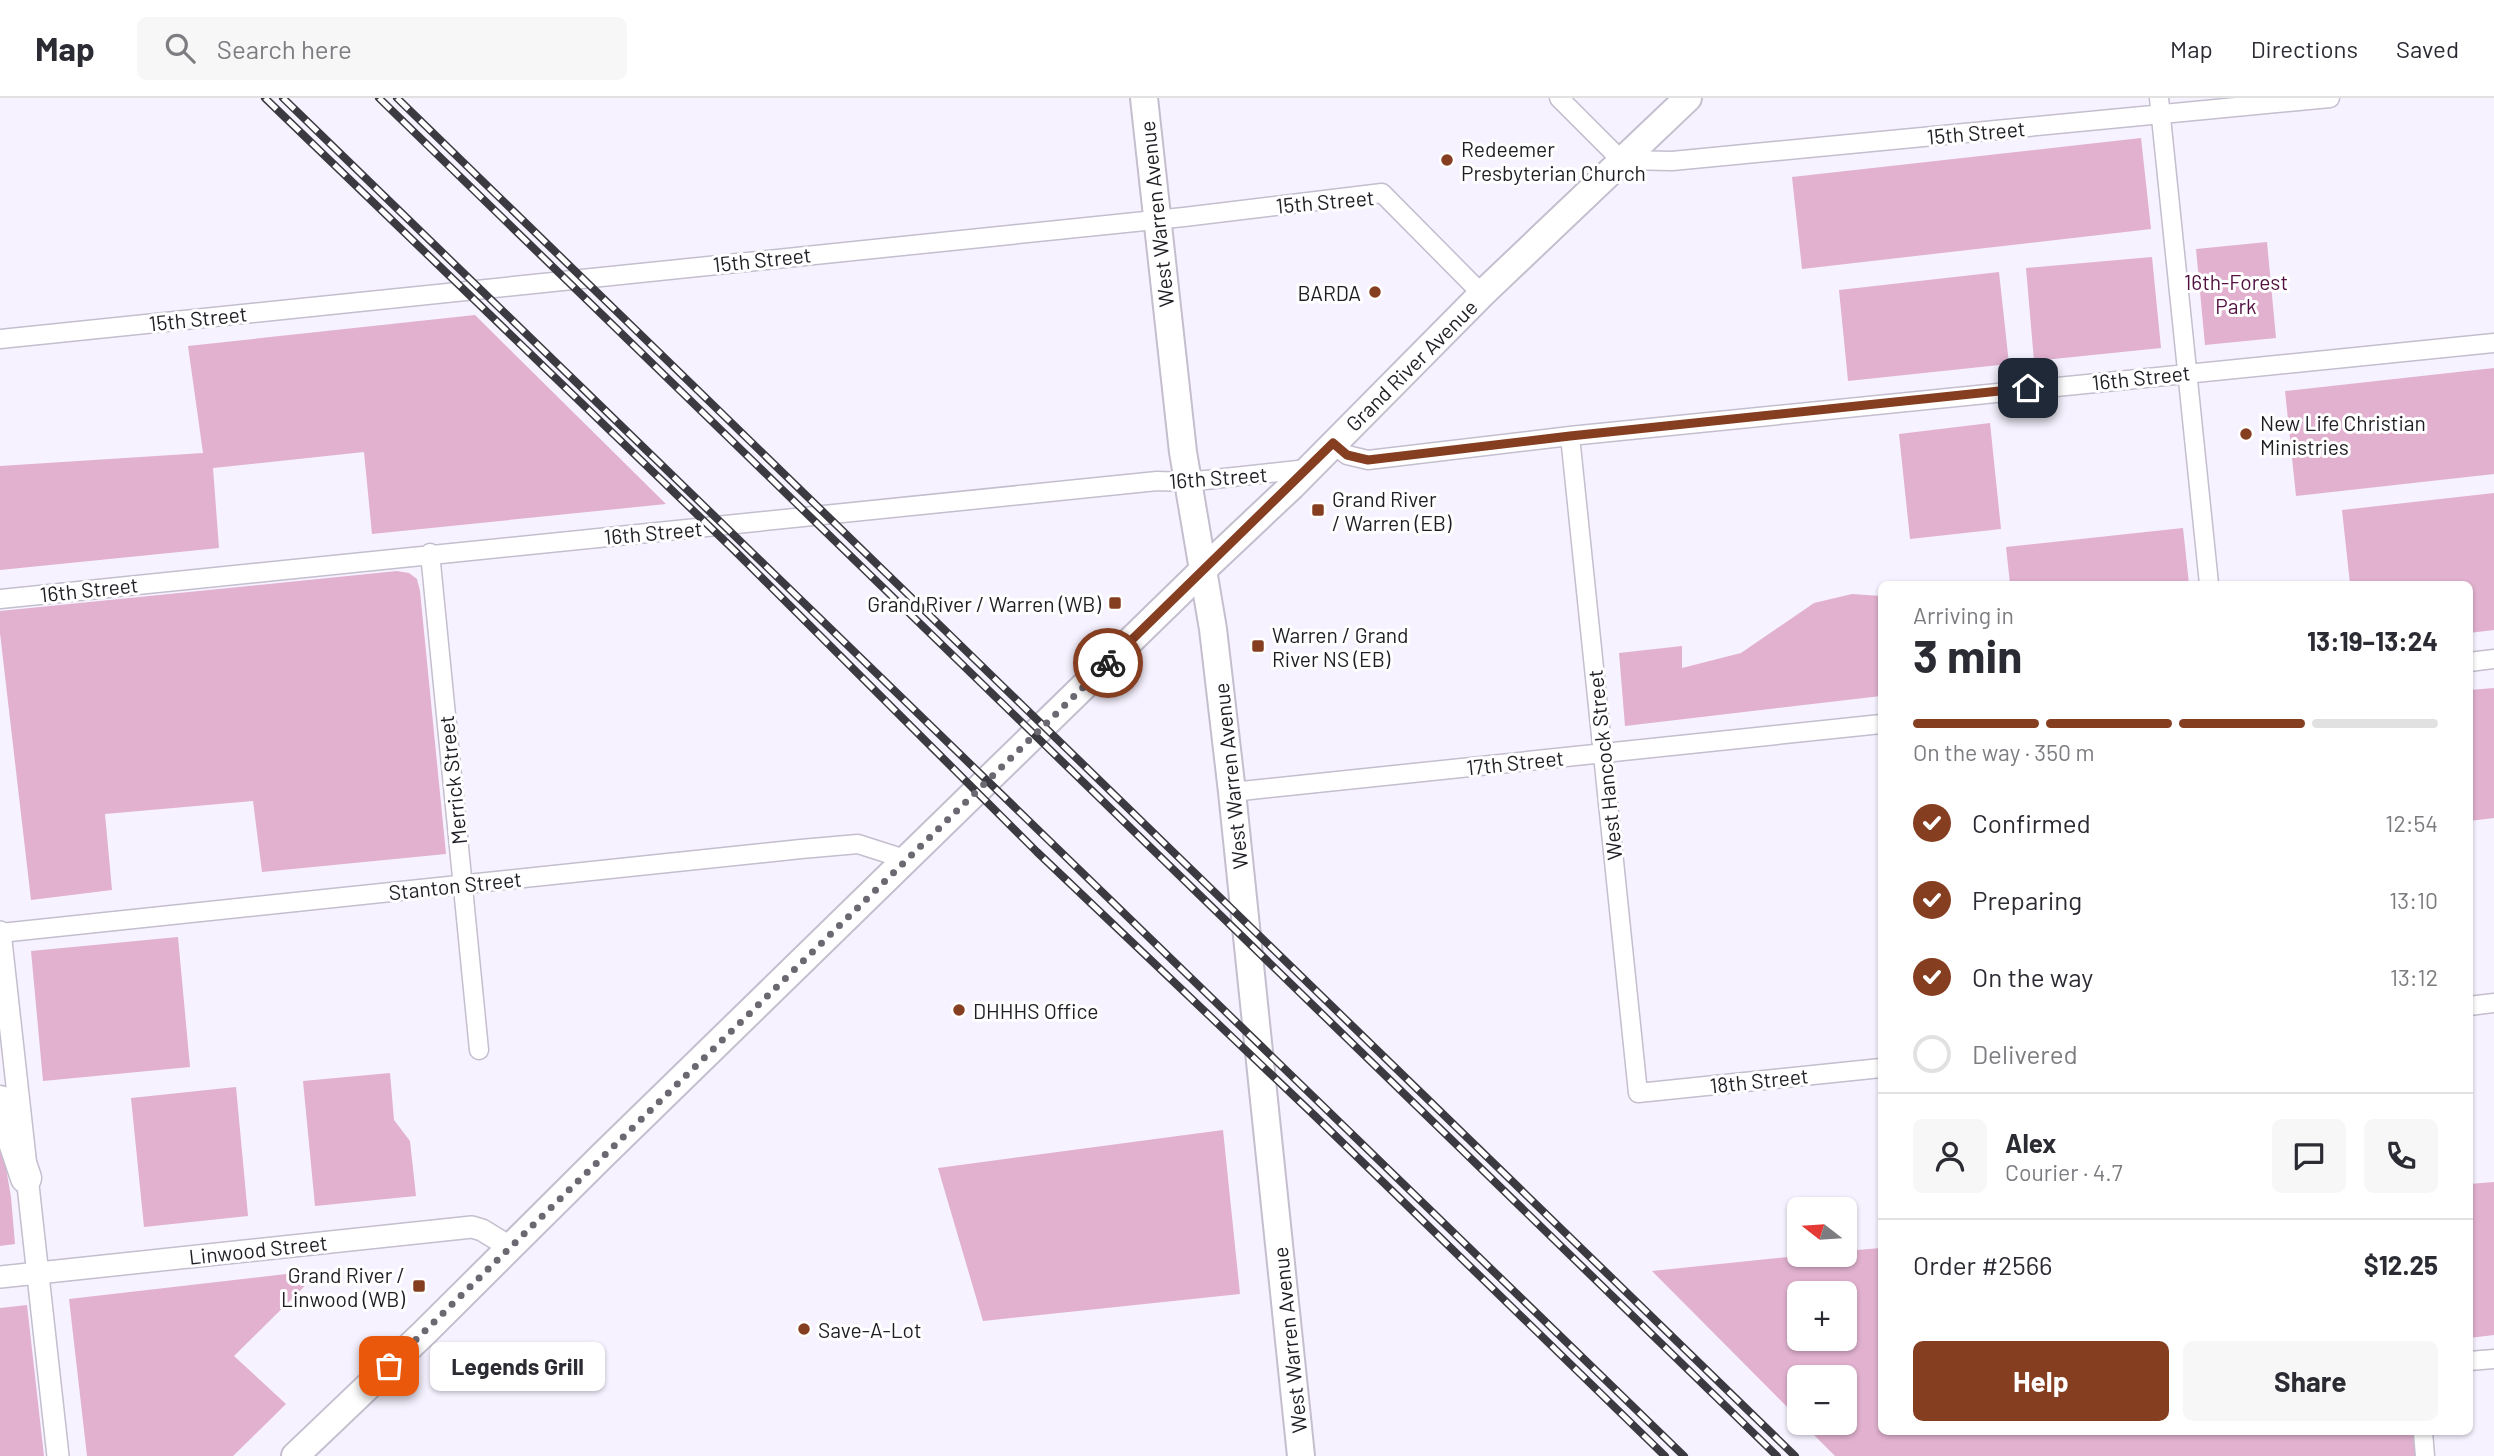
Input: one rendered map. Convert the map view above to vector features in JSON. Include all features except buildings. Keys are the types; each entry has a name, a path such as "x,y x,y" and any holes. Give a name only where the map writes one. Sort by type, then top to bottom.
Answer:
{"highway":[{"path":"0,1101 26,1178"}],"main road":[{"name":"West Warren Avenue","path":"1144,98 1187,482 1204,569 1233,792 1301,1456"},
{"name":"Grand River Avenue","path":"295,1456 1204,569 1266,512 1482,294 1688,98"}],"street":[{"path":"1559,98 1621,160"},
{"name":"15th Street","path":"1621,160 1730,156 2160,107 2330,98"},
{"path":"2160,107 2209,581"},
{"name":"15th Street","path":"0,338 1157,219 1382,193 1482,294"},
{"name":"16th Street","path":"1333,443 1347,455 1368,460 1570,436 2494,342"},
{"name":"West Hancock Street","path":"1570,436 1637,1093"},
{"name":"16th Street","path":"0,599 430,553 822,517 1157,481 1187,482 1307,470"},
{"name":"Merrick Street","path":"430,553 479,1050"},
{"path":"2473,662 2494,659"},
{"name":"17th Street","path":"1233,792 1878,724"},
{"name":"Stanton Street","path":"0,933 858,844 908,860"},
{"path":"0,933 58,1456"},
{"path":"2473,1006 2494,1003"},
{"name":"18th Street","path":"1637,1093 1878,1068"},
{"name":"Linwood Street","path":"6,1276 472,1227 510,1247"},
{"path":"2473,1361 2494,1359"},
{"path":"2423,1435 2425,1456"}],"green space":[{"path":"2141,138 2151,229 1802,269 1792,177"},
{"name":"16th-Forest Park","path":"2267,242 2276,338 2205,345 2196,249"},
{"path":"2152,257 2161,348 2034,361 2026,268"},
{"path":"1999,272 2009,364 1848,381 1839,290"},
{"path":"475,315 666,504 372,534 364,452 213,468 219,548 0,570 0,466 203,453 188,346"},
{"path":"2494,368 2494,474 2296,496 2285,391"},
{"path":"1990,423 2001,529 1910,539 1899,434"},
{"path":"2494,493 2494,630 2473,633 2473,581 2350,581 2342,510"},
{"path":"2183,528 2189,581 2010,581 2006,547"},
{"path":"397,571 409,573 417,579 420,591 446,854 262,872 253,801 105,814 112,890 31,900 0,633 0,611"},
{"path":"1852,594 1878,596 1878,696 1625,726 1619,653 1682,646 1682,668 1741,653 1814,603"},
{"path":"2494,688 2494,818 2473,821 2473,690"},
{"path":"178,937 190,1067 43,1081 31,951"},
{"path":"390,1073 394,1120 410,1141 416,1196 315,1206 303,1081"},
{"path":"236,1087 248,1216 144,1227 131,1098"},
{"path":"1223,1130 1240,1294 983,1321 938,1168"},
{"path":"0,1133 11,1197 15,1244 0,1246"},
{"path":"2494,1182 2494,1335 2473,1338 2473,1184"},
{"path":"1878,1248 1878,1435 2414,1435 2416,1456 1835,1456 1814,1435 1857,1435 1857,1365 1787,1365 1787,1407 1652,1271 1787,1257 1787,1267 1857,1267 1857,1250"},
{"path":"321,1270 234,1356 286,1404 233,1456 87,1456 69,1299"},
{"path":"27,1305 44,1456 0,1456 0,1308"}],"railway":[{"path":"265,98 734,550 1037,852 1315,1116 1665,1456"},
{"path":"283,98 1684,1456"},
{"path":"379,98 1777,1456"},
{"path":"397,98 1795,1456"}],"way so far":[{"path":"389,1366 1108,663"}],"place":[{"name":"Redeemer Presbyterian Church","path":"1447,160"},
{"name":"BARDA","path":"1375,292"},
{"name":"New Life Christian Ministries","path":"2246,434"},
{"name":"Grand River / Warren (EB)","path":"1318,510"},
{"name":"Grand River / Warren (WB)","path":"1115,603"},
{"name":"Warren / Grand River NS (EB)","path":"1258,646"},
{"name":"DHHHS Office","path":"959,1010"},
{"name":"Grand River / Linwood (WB)","path":"419,1286"},
{"name":"Save-A-Lot","path":"804,1329"},
{"name":"Legends Grill","path":"389,1366"}],"route":[{"path":"1108,663 1266,512 1333,443 1347,455 1368,460 2028,388"}]}
